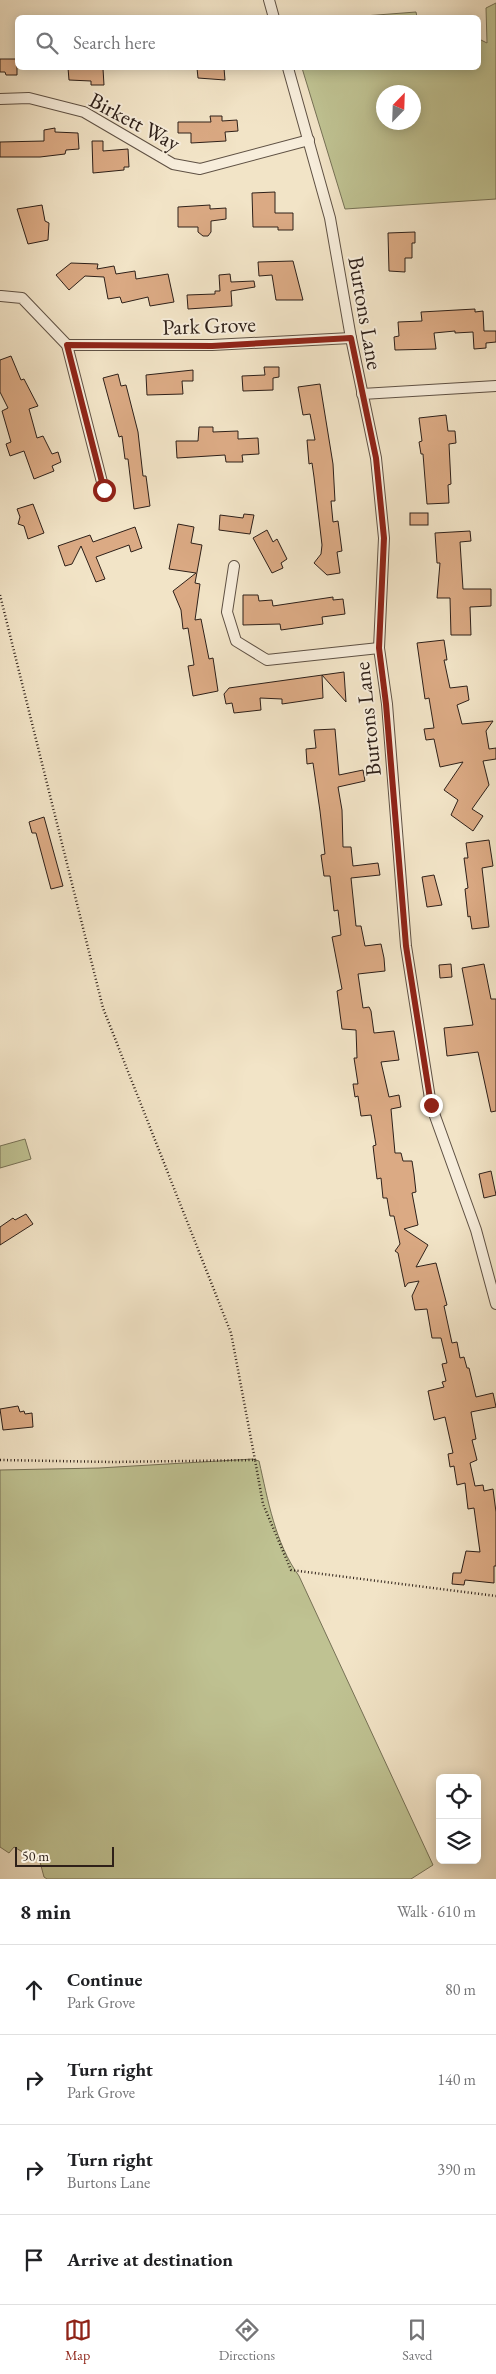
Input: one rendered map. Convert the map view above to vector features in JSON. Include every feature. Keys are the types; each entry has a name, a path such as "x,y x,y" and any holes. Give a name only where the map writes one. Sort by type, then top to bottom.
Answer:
{"street":[{"path":"269,0 273,15"},
{"name":"Burtons Lane","path":"289,70 330,218 351,338 376,458 384,538 379,648 386,704 406,946 431,1105 476,1230 496,1304"},
{"name":"Birkett Way","path":"0,99 29,98 84,112 173,164 200,169 309,140"},
{"path":"1,296 22,298 67,345 104,490"},
{"name":"Park Grove","path":"67,345 212,346 351,338"},
{"path":"362,394 496,386"},
{"path":"234,566 227,612 236,641 267,660 379,648"}],"path":[{"path":"0,595 102,1008 231,1333 262,1504 291,1570 496,1596"},
{"path":"0,1460 113,1462 255,1460"}],"green space":[{"path":"496,3 496,199 345,209 303,70 481,70 481,40 487,43 486,8"},
{"path":"416,12 417,15 377,15"},
{"path":"25,1139 31,1159 0,1168 0,1146"},
{"path":"253,1459 259,1461 273,1521 284,1550 299,1576 433,1865 411,1879 47,1879 44,1877 40,1862 14,1847 9,1853 0,1847 0,1470 99,1468"}],"building":[{"path":"0,59 15,59 17,75 6,75 5,72 0,72"},
{"path":"68,70 103,70 104,85 91,85 91,81 69,80"},
{"path":"197,70 224,70 225,80 198,78"},
{"path":"210,116 222,116 222,121 237,120 238,131 225,132 226,141 191,143 191,133 178,133 178,122 211,122"},
{"path":"55,128 55,132 78,133 79,149 66,150 65,154 40,157 0,157 0,142 44,141 44,130"},
{"path":"92,141 103,141 103,151 128,149 129,167 124,167 124,170 93,173"},
{"path":"275,192 275,213 293,213 293,230 278,230 278,227 253,227 252,193"},
{"path":"42,205 45,221 49,223 48,240 28,244 17,209"},
{"path":"210,205 210,209 226,208 226,219 211,221 211,232 208,236 203,236 198,232 198,227 178,227 178,207"},
{"path":"415,232 415,243 412,243 412,258 405,258 405,272 389,271 388,233"},
{"path":"293,261 303,300 276,300 272,275 259,276 258,262"},
{"path":"71,263 98,264 97,269 114,266 116,274 135,271 136,279 168,274 174,302 150,306 148,297 122,303 120,297 108,299 104,277 85,276 69,290 56,275"},
{"path":"230,274 231,282 254,281 255,287 231,291 232,306 188,309 187,295 215,294 215,291 220,291 219,275"},
{"path":"475,309 475,312 483,311 484,331 496,331 496,342 486,343 486,348 474,349 473,332 455,333 455,331 434,333 436,349 395,350 394,337 399,336 398,322 422,321 421,312"},
{"path":"11,356 21,380 24,379 38,406 29,409 37,438 43,436 52,454 58,452 61,462 52,466 54,471 34,479 24,451 10,456 6,444 11,442 2,411 8,408 0,392 0,360"},
{"path":"264,367 279,367 279,377 273,378 273,390 243,391 242,376 265,375"},
{"path":"193,370 193,381 182,381 183,394 147,395 146,375"},
{"path":"118,374 121,386 126,385 138,432 143,476 146,476 150,506 134,509 128,459 125,459 122,436 119,437 103,378"},
{"path":"320,384 333,464 335,501 331,501 333,522 338,521 342,551 337,552 340,573 327,575 314,563 321,554 322,545 312,463 309,464 307,440 315,440 310,414 303,415 298,387"},
{"path":"446,415 448,431 455,431 456,443 449,444 451,484 448,485 449,503 427,504 423,454 421,454 419,442 422,441 419,418"},
{"path":"199,427 213,427 213,432 238,431 238,439 258,438 259,454 242,455 243,462 226,462 225,455 177,458 176,441 198,441"},
{"path":"33,504 44,533 28,539 24,526 18,524 20,517 17,509"},
{"path":"410,513 428,513 428,525 410,525"},
{"path":"244,514 254,515 250,534 219,530 220,515 243,518"},
{"path":"178,524 194,527 191,543 202,545 195,583 200,584 195,620 201,619 209,659 213,658 218,691 193,696 188,666 194,665 188,628 183,629 181,610 173,591 196,573 169,569"},
{"path":"135,527 142,548 131,552 129,545 96,557 105,579 96,582 81,546 72,564 65,566 58,546 90,535 93,542"},
{"path":"267,530 273,542 277,539 287,559 281,563 283,568 272,573 253,538"},
{"path":"470,531 471,541 460,542 463,589 491,589 491,606 470,607 471,635 451,635 450,598 437,598 440,563 437,563 435,533"},
{"path":"243,595 258,595 259,601 272,600 273,606 333,597 333,600 343,599 345,614 322,617 323,624 281,630 280,624 243,625"},
{"path":"444,640 447,660 444,660 450,688 467,686 469,700 457,705 462,724 493,721 486,731 489,749 496,748 496,759 483,761 489,785 472,809 483,816 473,831 451,815 458,800 444,790 463,762 440,767 434,739 426,740 424,729 434,728 429,698 425,699 417,643"},
{"path":"344,672 346,702 322,675"},
{"path":"322,675 323,698 282,704 282,699 260,698 261,710 234,713 232,703 226,704 224,694 229,688"},
{"path":"335,729 339,775 363,770 365,781 338,787 342,810 343,847 351,847 353,866 378,863 380,875 351,878 356,926 361,926 365,946 381,944 384,958 385,971 358,974 363,1008 369,1007 371,1011 374,1033 394,1031 399,1060 381,1062 389,1097 399,1095 401,1107 391,1109 395,1153 401,1153 403,1161 412,1161 414,1174 416,1192 412,1193 418,1225 404,1229 428,1245 416,1267 436,1263 447,1305 444,1306 452,1343 457,1342 460,1358 464,1357 467,1368 469,1368 476,1397 493,1393 496,1407 471,1412 476,1439 472,1440 477,1460 470,1463 475,1486 483,1485 484,1491 493,1489 496,1512 496,1566 494,1566 494,1583 465,1580 464,1585 452,1584 453,1573 461,1573 466,1551 480,1552 474,1508 468,1509 465,1483 457,1485 454,1466 450,1467 448,1454 453,1453 445,1417 434,1420 428,1391 444,1387 442,1382 446,1381 442,1364 447,1363 441,1338 432,1338 427,1309 415,1310 412,1296 419,1281 408,1283 405,1287 398,1253 395,1251 400,1244 394,1216 390,1216 387,1198 383,1198 381,1178 377,1179 373,1146 376,1145 371,1115 361,1116 358,1096 355,1097 353,1084 358,1084 354,1058 357,1058 356,1030 342,1029 337,991 342,989 332,937 341,935 338,910 334,911 330,876 324,876 321,855 325,854 320,811 313,763 307,764 306,749 316,748 314,730"},
{"path":"44,817 63,886 51,889 36,833 32,833 29,822"},
{"path":"489,840 493,866 482,868 489,927 472,929 470,916 468,917 465,889 468,888 464,858 468,858 466,843"},
{"path":"434,875 442,905 427,907 422,877"},
{"path":"451,964 452,977 440,978 439,965"},
{"path":"484,964 491,999 496,999 496,1111 491,1112 478,1052 447,1056 444,1028 473,1025 462,968"},
{"path":"491,1171 496,1195 484,1198 479,1174"},
{"path":"26,1214 33,1224 0,1245 0,1227 13,1218 15,1220"},
{"path":"18,1406 20,1412 24,1411 25,1414 32,1413 33,1427 3,1430 0,1409"}],"route":[{"path":"104,490 67,345 212,346 351,338 376,458 384,538 379,648 386,704 406,946 431,1105"}]}
